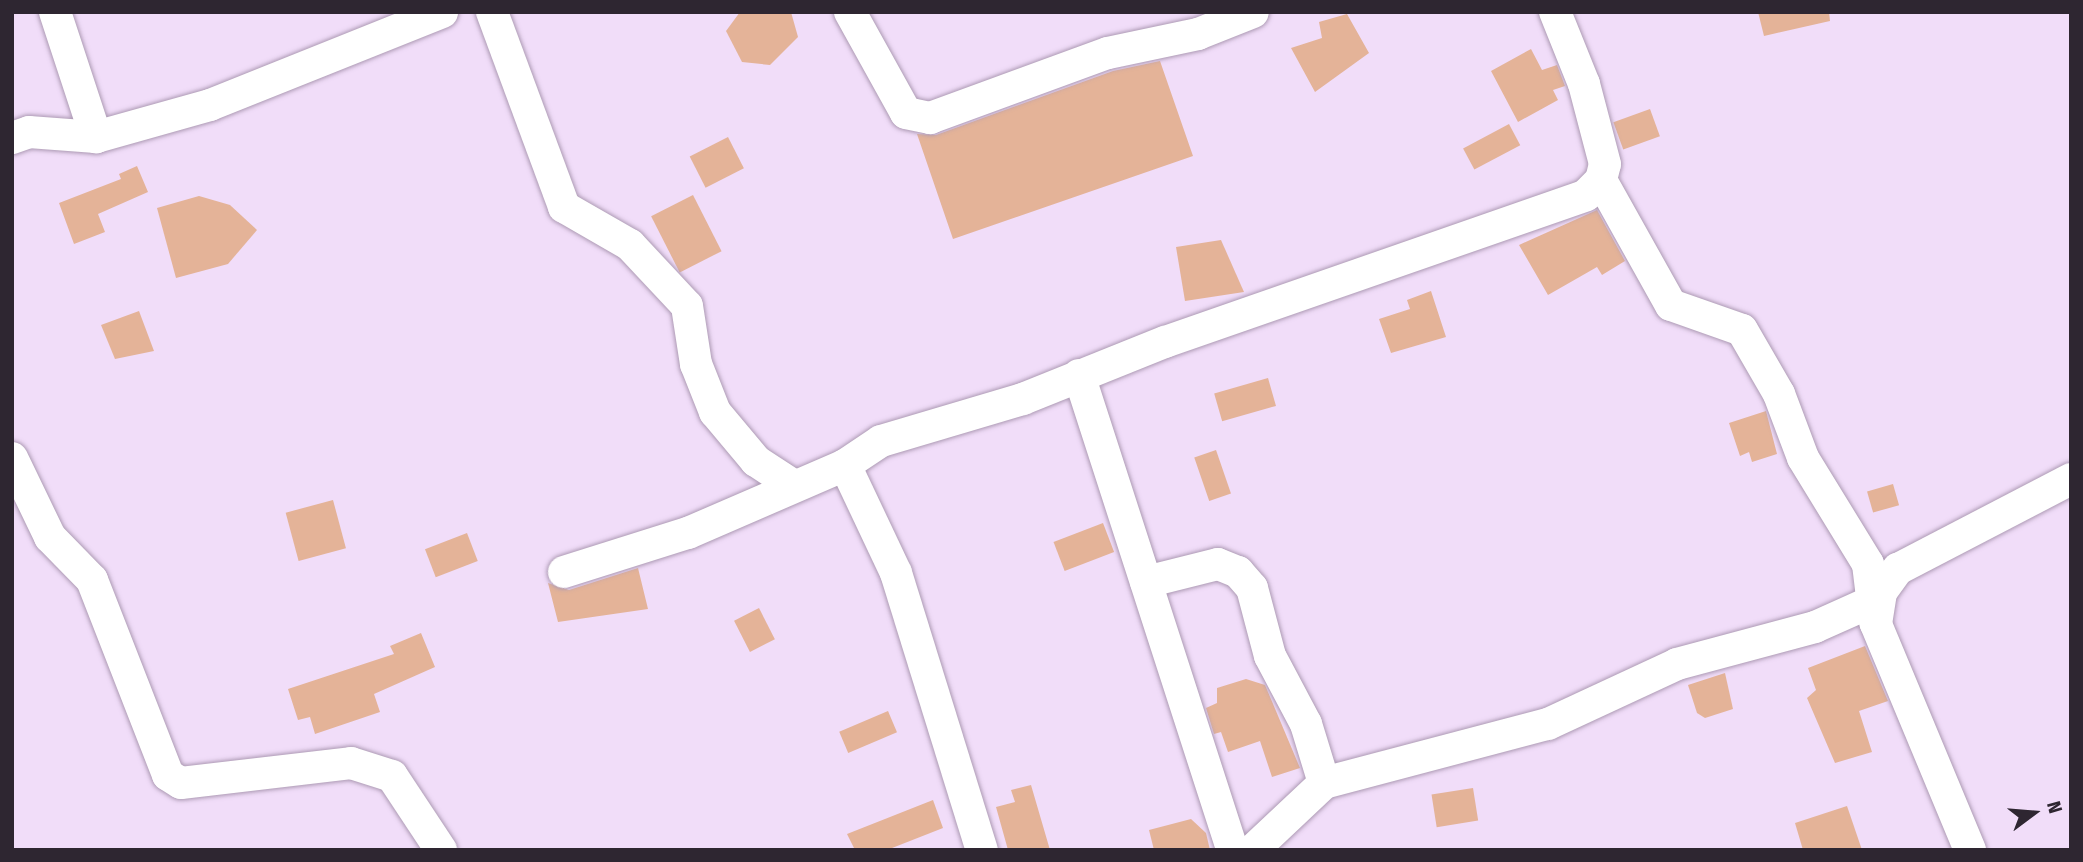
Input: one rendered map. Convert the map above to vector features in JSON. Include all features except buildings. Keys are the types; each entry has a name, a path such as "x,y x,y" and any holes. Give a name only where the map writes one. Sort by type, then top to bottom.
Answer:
{"street":[{"path":"55,12 96,137"},
{"path":"12,138 29,132 96,137 209,105 442,12"},
{"path":"492,12 564,207 630,245 687,306 696,364 715,412 756,461 794,486"},
{"path":"850,12 906,113 930,118 1108,52 1198,34 1252,12"},
{"path":"564,572 651,548 845,465 881,441 1079,375 1586,195 1601,180 1605,164 1584,84 1555,12"},
{"path":"1601,180 1671,305 1742,330 1779,394 1803,458 1868,564 1874,612 1970,850"},
{"path":"1079,375 1231,850"},
{"path":"12,458 50,537 92,580 168,775 181,783 351,763 392,776 442,850"},
{"path":"845,465 896,573 982,850"},
{"path":"1874,612 1881,592 1898,569 2071,479"},
{"path":"1146,582 1218,564 1238,572 1252,587 1270,656 1306,724 1324,783"},
{"path":"1253,850 1324,783 1548,724 1677,664 1874,612"}]}
